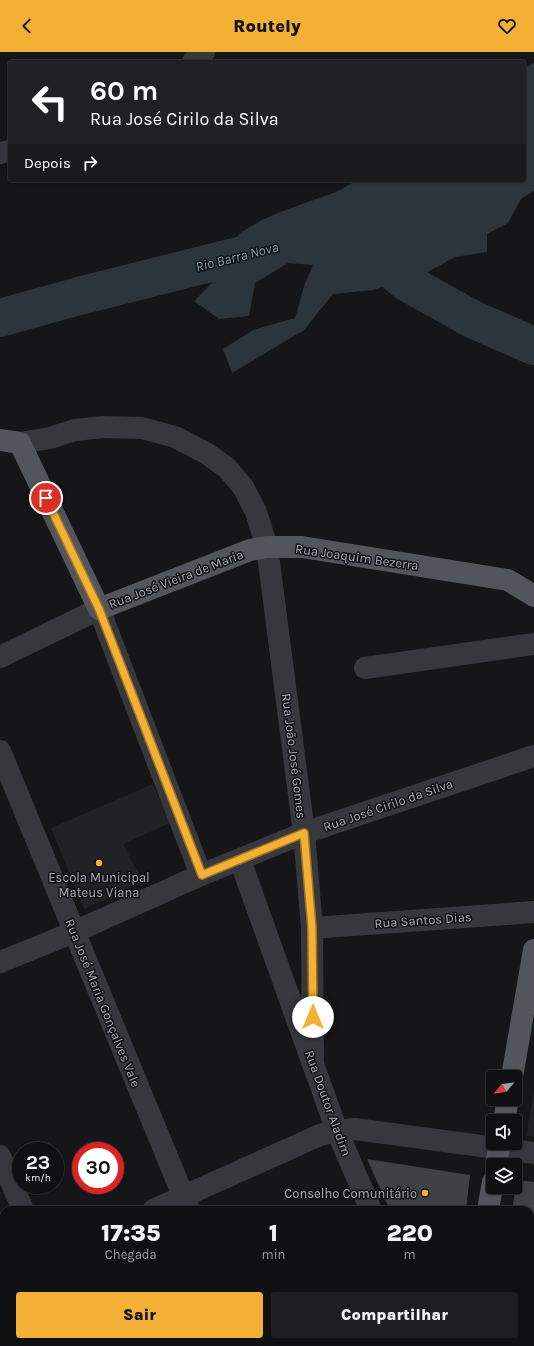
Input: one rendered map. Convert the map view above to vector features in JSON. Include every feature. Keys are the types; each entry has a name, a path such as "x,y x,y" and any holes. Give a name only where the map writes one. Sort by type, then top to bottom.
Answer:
{"main road":[{"path":"10,441 99,609"},
{"name":"Rua Joaquim Bezerra","path":"267,547 302,547 508,580 534,596"},
{"name":"Rua José Vieira de Maria","path":"99,609 250,550 267,547"},
{"path":"514,1070 531,989 534,950"},
{"path":"489,1206 491,1194"}],"street":[{"path":"195,60 204,52"},
{"path":"10,441 50,438 75,430 103,427 142,428 175,437 206,453 227,468 242,487 256,512 267,547"},
{"name":"Rua João José Gomes","path":"267,547 304,833 312,928 313,1061"},
{"path":"99,609 202,875"},
{"name":"Rua José Vieira de Maria","path":"0,656 99,609"},
{"path":"365,668 534,644"},
{"name":"Rua José Maria Gonçalves Vale","path":"0,751 186,1203"},
{"name":"Rua José Cirilo da Silva","path":"0,962 74,932 202,875 304,833 534,756"},
{"name":"Rua Doutor Aladim","path":"240,860 337,1131 369,1206"},
{"name":"Rua Santos Dias","path":"312,928 534,912"},
{"path":"172,1206 186,1203 320,1135 337,1131 355,1129 498,1152 534,1153"},
{"path":"0,1156 21,1206"}],"shaded area":[{"name":"Escola Municipal Mateus Viana","path":"153,784 170,823 123,844 143,882 84,909 51,828"},
{"path":"534,1090 534,1137 526,1136"}],"water":[{"path":"534,63 534,191 521,199 508,223 487,234 487,252 455,257 426,273 373,290 333,294 304,330 232,373 223,349 253,330 295,318 305,283 313,265 288,263 255,283 249,316 219,319 194,301 216,279 229,247 240,233 262,220 336,192 354,182 526,182 526,67"}],"building":[{"name":"Conselho Comunitário","path":"367,1159 470,1175 466,1206 388,1206"},
{"path":"522,1181 534,1182 534,1206 513,1206 515,1194 522,1194"}],"waterway":[{"path":"363,246 406,282 472,319 534,346"},
{"name":"Rio Barra Nova","path":"0,318 79,296 274,247"}],"place":[{"name":"Escola Municipal Mateus Viana","path":"99,863"},
{"name":"Conselho Comunitário","path":"425,1193"}],"route":[{"path":"46,498 99,609 202,875 304,833 312,928 313,1017"}]}
